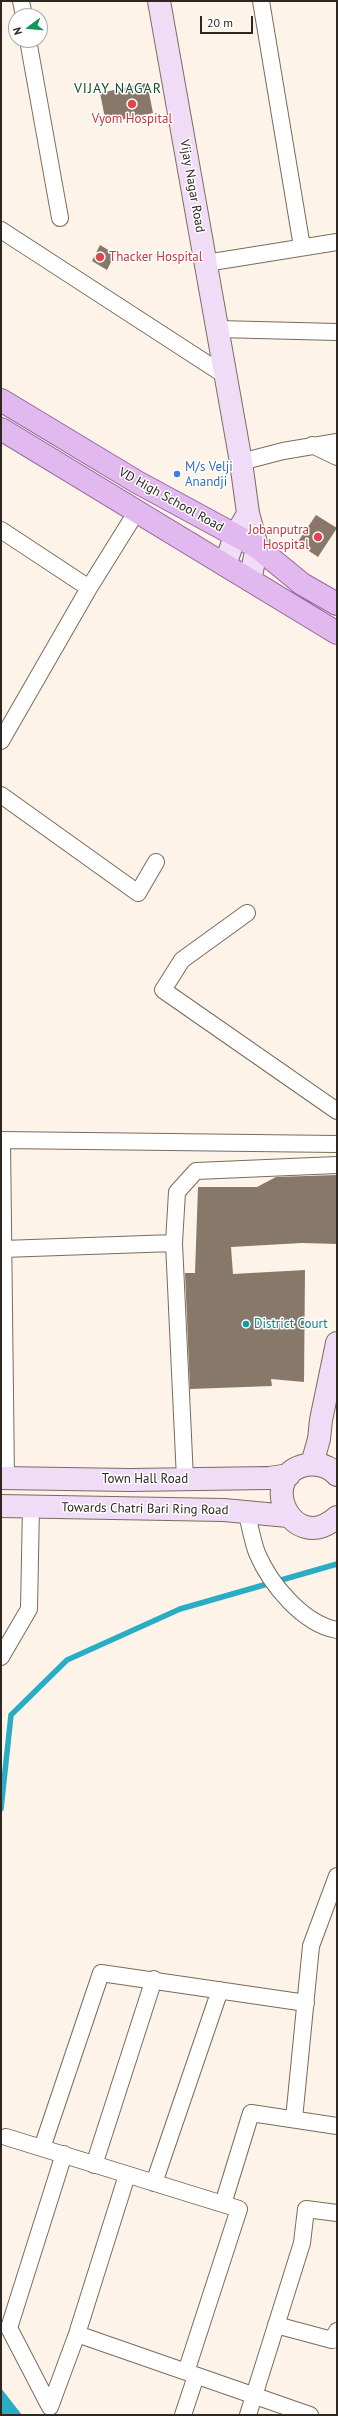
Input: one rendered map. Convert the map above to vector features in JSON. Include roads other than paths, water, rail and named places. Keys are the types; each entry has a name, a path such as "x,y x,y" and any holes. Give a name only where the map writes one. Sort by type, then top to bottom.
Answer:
{"main road":[{"name":"VD High School Road","path":"1,400 137,482 257,548 302,584 337,604"},
{"name":"VD High School Road","path":"1,429 337,633"}],"street":[{"name":"Vijay Nagar Road","path":"159,1 218,329 241,462 248,513 257,548 250,580"},
{"path":"261,1 302,247"},
{"path":"29,48 60,218"},
{"path":"1,230 226,376"},
{"path":"206,263 337,242"},
{"path":"218,329 337,332"},
{"path":"241,462 312,445 337,442"},
{"path":"312,445 337,457"},
{"path":"1,741 89,588 137,511"},
{"path":"226,565 235,536 248,513"},
{"path":"1,530 89,588"},
{"path":"1,795 138,893 156,862"},
{"path":"247,913 182,960 163,990 337,1111"},
{"path":"3,1478 4,1249 2,1140 337,1144"},
{"path":"185,1479 174,1243 177,1192 196,1171 337,1165"},
{"path":"4,1249 174,1243"},
{"path":"330,1471 319,1440 321,1420 337,1343"},
{"path":"330,1471 337,1408"},
{"name":"Town Hall Road","path":"3,1478 269,1478 289,1475 296,1469 330,1471"},
{"path":"289,1475 282,1490 284,1508 288,1516 295,1522 313,1528 322,1527 337,1517"},
{"name":"Towards Chatri Bari Ring Road","path":"1,1506 246,1511 288,1516"},
{"path":"1,1657 29,1609 31,1507"},
{"path":"246,1511 257,1553 272,1579 292,1605 328,1629 337,1630"},
{"path":"294,2119 311,1946 337,1876"},
{"path":"42,2148 101,1973 154,1979 306,2003"},
{"path":"94,2165 154,1979"},
{"path":"154,2184 220,1990"},
{"path":"223,2204 251,2113 337,2126"},
{"path":"6,2137 64,2154 154,2184 239,2209 191,2374 183,2415"},
{"path":"64,2154 9,2328 50,2407 77,2334 127,2175"},
{"path":"248,2415 302,2243 306,2209 337,2213"},
{"path":"276,2325 332,2340 337,2332"},
{"path":"77,2334 310,2415"}],"water":[{"path":"1,2388 22,2415 1,2415"}],"waterway":[{"path":"1,1809 11,1715 67,1660 180,1609 337,1564"}],"place":[{"name":"Vyom Hospital","path":"132,104"},
{"name":"Thacker Hospital","path":"100,257"},
{"name":"M/s Velji Anandji","path":"177,474"},
{"name":"Jobanputra Hospital","path":"318,537"},
{"name":"District Court","path":"246,1324"}],"district":[{"name":"VIJAY NAGAR","path":"118,89"}]}
